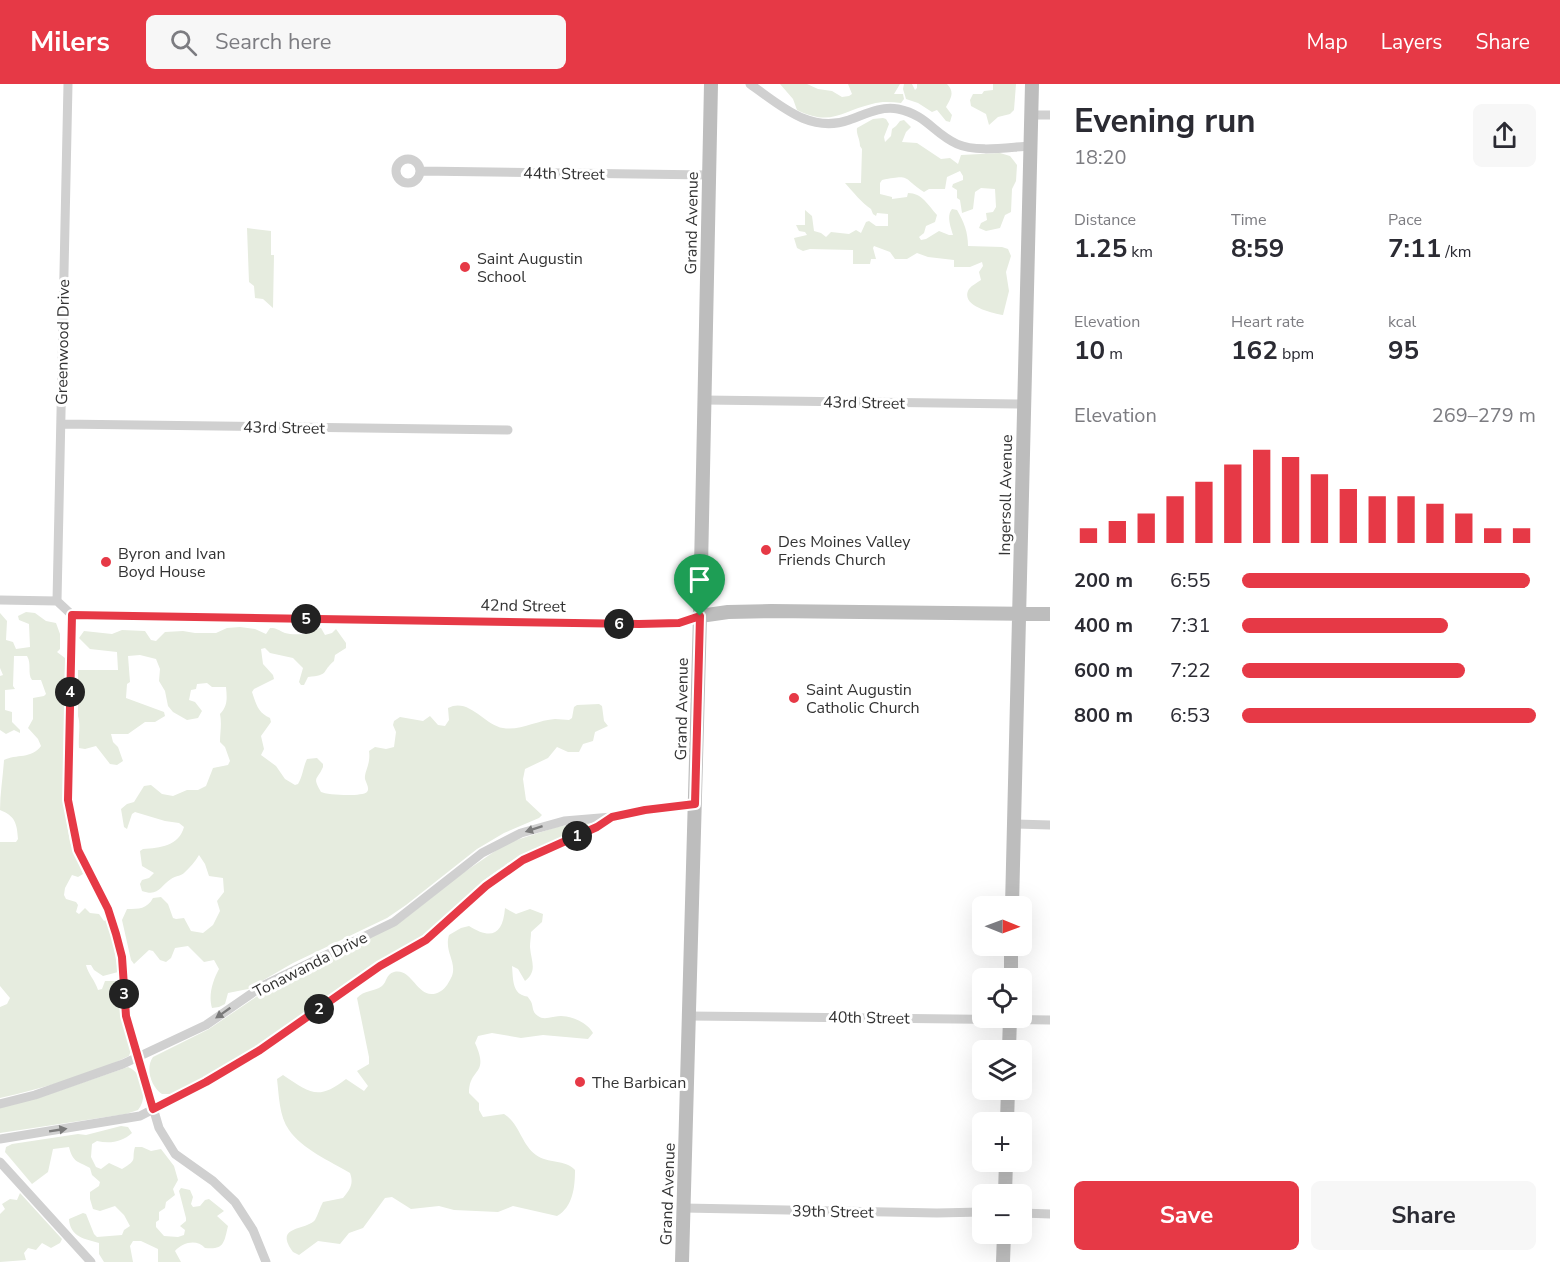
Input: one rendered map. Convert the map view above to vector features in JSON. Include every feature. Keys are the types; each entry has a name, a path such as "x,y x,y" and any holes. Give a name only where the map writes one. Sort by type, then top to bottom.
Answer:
{"main road":[{"name":"Grand Avenue","path":"682,1262 700,616 711,84"},
{"name":"Ingersoll Avenue","path":"1012,896 1032,84"},
{"name":"42nd Street","path":"700,616 728,612 771,611 1050,614"},
{"path":"1004,1244 1004,1262"}],"street":[{"name":"Greenwood Drive","path":"57,601 68,84"},
{"path":"750,84 793,114 812,122 841,122 873,110 894,108 923,118 949,140 964,147 981,149 1030,146"},
{"path":"1031,115 1050,115"},
{"name":"44th Street","path":"420,171 708,175"},
{"name":"43rd Street","path":"704,400 1023,404"},
{"name":"43rd Street","path":"61,424 508,430"},
{"path":"0,600 57,601 72,615 68,800 70,817 78,850 108,909 116,934 122,957 126,1016 153,1109 162,1133 175,1154 222,1189 245,1216 266,1262"},
{"name":"42nd Street","path":"72,615 639,624 679,623 700,616"},
{"name":"Tonawanda Drive","path":"0,1104 35,1095 123,1064 206,1025 264,985 394,922 482,853 501,842 543,826 564,821 612,817 645,810 695,804"},
{"name":"Tonawanda Drive","path":"0,1139 132,1118 206,1082 260,1050 380,966 426,940 506,870 545,849 597,827 612,817"},
{"path":"1015,824 1050,825"},
{"name":"40th Street","path":"688,1016 972,1018"},
{"name":"40th Street","path":"1032,1019 1050,1020"},
{"path":"0,1162 91,1262"},
{"name":"39th Street","path":"683,1208 972,1212"},
{"path":"1032,1213 1050,1214"}],"shaded area":[{"path":"780,84 807,84 818,89 832,91 842,97 852,94 848,84 900,84 894,94 903,94 904,99 901,103 876,103 836,116 819,117 797,110 793,99"},
{"path":"904,84 912,84 915,90 917,84 947,84 952,92 946,107 952,115 950,122 946,121 937,110 932,112 906,99"},
{"path":"993,84 1016,84 1014,110 1010,114 998,117 989,125 986,114 971,106 970,100 973,94 993,90"},
{"path":"883,118 889,124 884,137 885,142 891,136 892,129 904,120 911,127 902,142 917,143 941,159 950,158 958,164 961,155 1000,153 1010,156 1017,165 1016,181 1012,189 1011,212 1005,215 1000,228 986,231 979,228 981,223 987,220 986,213 993,212 996,207 995,189 981,188 975,192 973,209 962,213 957,190 952,187 953,184 963,180 960,171 947,177 945,189 929,189 924,192 903,177 882,180 880,183 880,194 892,197 892,199 907,197 908,193 917,195 937,215 935,222 926,226 924,233 919,237 921,240 939,231 953,235 949,218 952,209 957,210 964,223 968,246 1008,249 1011,256 1006,272 1009,291 1003,315 978,308 967,295 969,289 981,280 979,272 983,266 982,262 970,267 954,267 954,260 928,257 917,253 907,259 895,259 890,252 874,246 876,259 871,259 870,264 853,264 853,250 810,249 803,251 797,248 794,238 807,235 799,231 796,225 805,225 805,210 812,216 814,231 826,237 831,232 849,234 856,230 861,233 866,222 869,221 876,226 888,226 888,214 877,213 876,216 873,214 871,209 845,183 861,183 862,149 857,128 873,119"},
{"path":"247,228 271,231 271,255 274,255 273,308 263,299 255,298 254,286 249,282"},
{"path":"26,612 35,613 46,621 56,623 60,634 60,649 57,652 65,658 63,800 70,842 83,874 78,877 72,875 64,895 66,899 76,902 78,905 76,912 79,914 85,908 90,913 99,914 104,921 106,920 113,942 118,972 103,976 91,965 86,965 98,990 102,989 105,981 118,981 120,1011 131,1050 129,1056 98,1070 49,1086 0,1098 0,1007 7,1004 10,998 0,986 0,842 16,842 18,839 14,821 0,810 4,760 29,755 41,746 28,728 33,719 33,698 46,694 41,680 32,680 27,656 14,656 13,686 15,689 5,690 5,710 12,712 12,722 20,733 14,730 6,734 0,730 0,676 3,675 0,668 0,613 7,621 6,640 13,642 16,649 30,647 29,624 19,620 18,616"},
{"path":"227,628 255,629 266,634 270,628 287,634 307,634 310,630 321,628 325,635 336,629 346,643 346,648 335,655 334,661 324,672 308,677 304,685 299,682 303,668 293,658 270,653 265,648 261,649 263,664 274,679 252,692 258,708 270,718 271,722 261,736 264,749 261,755 276,766 285,779 295,785 300,781 307,759 317,758 323,767 316,781 321,792 324,793 352,795 367,792 365,776 369,751 375,747 386,749 394,747 396,732 393,725 394,721 400,717 423,721 430,716 438,725 445,726 449,720 448,708 463,706 496,726 509,729 555,719 569,720 577,705 599,704 602,706 604,721 608,726 595,732 593,741 583,744 579,752 568,752 557,747 548,758 525,769 523,779 526,800 542,815 539,818 504,833 477,849 387,918 293,963 248,989 228,993 225,1004 212,1008 212,988 219,969 214,960 204,962 188,946 175,948 171,958 166,962 160,960 153,951 149,950 134,964 131,960 122,920 127,909 142,908 153,898 161,897 168,904 173,918 184,918 191,931 203,933 213,925 220,911 217,901 224,892 223,878 209,876 199,855 184,873 171,879 156,892 142,891 140,884 142,880 154,873 142,866 140,851 168,845 178,838 184,827 179,823 135,812 132,814 127,829 124,827 121,809 134,802 144,786 151,785 162,794 173,796 187,790 198,790 206,786 213,768 228,765 230,761 225,747 220,742 220,714 226,705 226,687 212,687 207,683 197,684 196,689 191,690 189,700 195,702 202,711 198,718 187,720 173,712 168,706 165,691 159,681 160,669 156,659 140,655 128,656 130,682 127,684 126,698 164,712 165,716 155,722 145,722 128,734 111,734 123,761 117,765 110,764 96,746 79,748 78,670 118,670 117,652 90,649 79,638 84,631 112,634 122,630 145,631 151,640 156,641 165,632 216,633"},
{"path":"592,821 585,828 534,849 508,863 483,881 424,936 382,960 238,1059 174,1094 162,1094 155,1087 149,1072 153,1057 209,1029 275,984 402,921 460,875 507,843 557,827"},
{"path":"505,908 516,914 530,909 543,914 542,922 531,932 533,970 529,977 525,981 518,969 512,966 516,990 528,997 534,1013 540,1017 570,1017 584,1023 593,1033 588,1039 543,1035 521,1038 492,1033 478,1036 475,1043 480,1066 472,1079 469,1093 479,1103 479,1110 483,1117 504,1114 514,1123 536,1155 546,1160 566,1164 575,1170 574,1190 567,1207 557,1216 513,1206 498,1212 454,1210 439,1206 411,1209 392,1197 385,1198 363,1228 349,1233 340,1244 318,1241 299,1255 293,1252 288,1243 289,1233 315,1220 323,1202 343,1198 352,1180 350,1173 309,1149 289,1130 281,1112 277,1079 283,1075 307,1090 321,1092 346,1079 364,1091 368,1086 357,1071 369,1064 369,1057 357,998 382,986 389,974 394,972 407,975 427,993 433,994 441,991 449,983 453,971 448,946 449,935 469,926 490,934 499,929 502,924"},
{"path":"128,1067 138,1075 143,1086 143,1099 138,1110 126,1114 0,1133 0,1107 41,1097"},
{"path":"121,1126 128,1127 132,1133 116,1142 97,1141 92,1144 91,1157 96,1167 101,1169 109,1163 122,1169 133,1161 135,1147 151,1151 161,1149 174,1166 178,1180 173,1189 175,1195 159,1212 156,1227 164,1236 184,1235 185,1230 180,1226 186,1218 179,1191 181,1188 190,1190 193,1207 200,1206 209,1199 224,1211 217,1216 228,1226 224,1241 220,1246 205,1248 198,1243 186,1244 175,1251 181,1262 158,1262 158,1249 141,1241 133,1241 130,1246 133,1262 104,1262 99,1254 99,1243 75,1233 69,1219 83,1213 86,1214 97,1237 122,1235 124,1230 130,1226 115,1206 100,1211 93,1209 90,1192 99,1186 100,1182 92,1175 90,1168 74,1159 69,1147 53,1149 48,1172 32,1184 5,1152 6,1147 12,1144 78,1134 86,1135"},
{"path":"20,1193 62,1239 60,1243 51,1248 42,1243 36,1250 28,1248 24,1253 26,1260 0,1262 0,1214 5,1209 2,1204 10,1199 17,1200"}],"place":[{"name":"Saint Augustin School","path":"465,267"},
{"name":"Des Moines Valley Friends Church","path":"766,550"},
{"name":"Byron and Ivan Boyd House","path":"106,562"},
{"name":"Saint Augustin Catholic Church","path":"794,698"},
{"name":"The Barbican","path":"580,1082"}],"route":[{"path":"72,615 639,624 679,623 700,616 695,804 645,810 612,817 597,827 523,860 486,886 426,940 380,966 260,1050 206,1082 153,1109 126,1016 122,957 116,934 108,909 78,850 70,817 68,800 72,615"}]}
